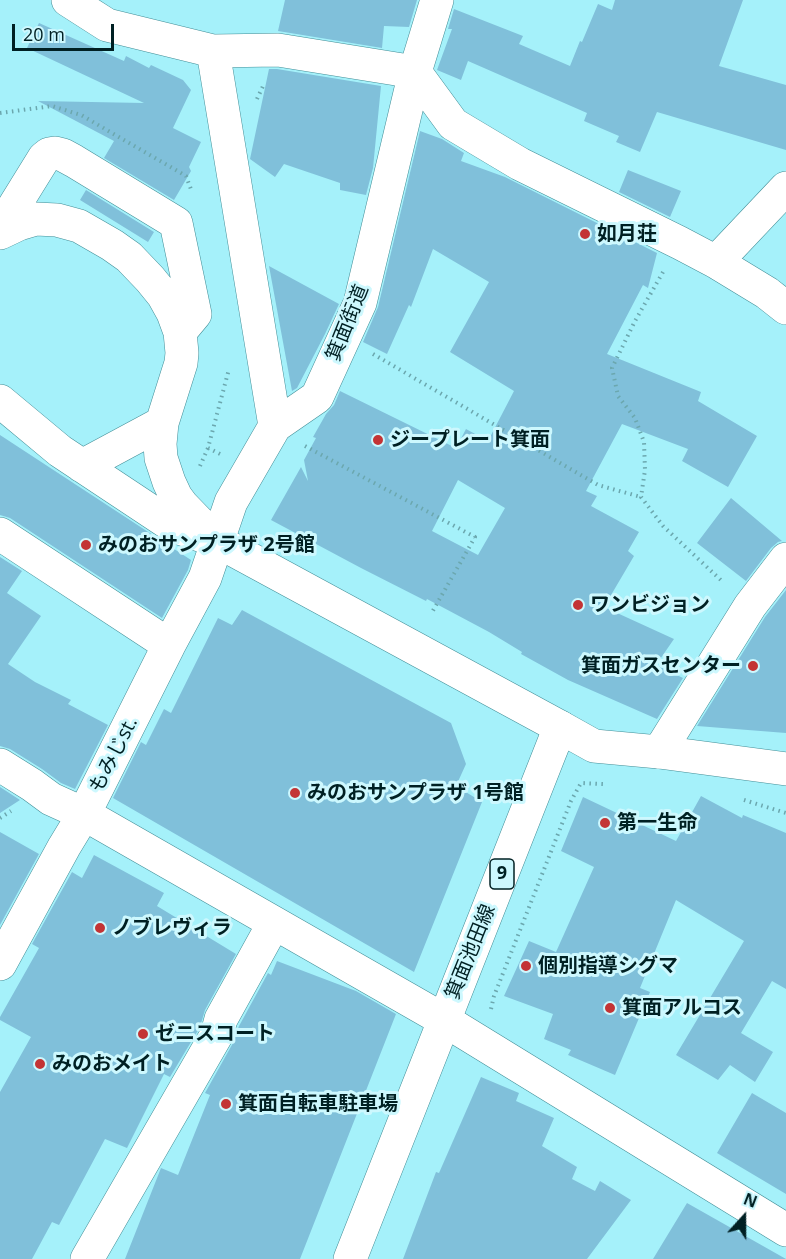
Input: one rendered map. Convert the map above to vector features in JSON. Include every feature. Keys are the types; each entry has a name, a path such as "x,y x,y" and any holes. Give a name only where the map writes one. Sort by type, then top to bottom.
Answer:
{"street":[{"path":"68,0 107,25 213,51 278,50 416,72 453,124 520,164 716,262 786,308"},
{"name":"箕面街道","path":"217,542 231,502 288,435 316,397 360,303 416,72 436,0"},
{"path":"213,51 288,435"},
{"path":"0,231 44,158 55,153 74,161 176,223 195,314 180,332"},
{"path":"716,262 786,188"},
{"path":"0,231 36,219 68,222 88,230 129,257 163,295 180,332 182,353 162,423 161,458 169,482 182,505 217,542"},
{"path":"0,401 60,451 173,526 217,542 594,746 660,752 786,769"},
{"path":"82,466 162,423"},
{"path":"0,534 169,645"},
{"name":"もみじst.","path":"0,964 63,847 84,814 205,578 217,542"},
{"path":"660,752 750,606 786,559"},
{"name":"箕面池田線","path":"350,1259 560,727"},
{"path":"0,765 51,799 84,814 444,1020 786,1230"},
{"path":"87,1259 217,1034 221,1019 274,923"}],"path":[{"path":"640,497 645,470 644,442 635,418 618,396 612,368 635,321 680,243"},
{"path":"344,337 598,485 640,497 663,526 750,606"},
{"path":"288,435 475,537 431,614"},
{"path":"197,472 208,448"},
{"path":"491,1013 494,996 571,801 581,783 614,784"},
{"path":"744,800 786,813"}],"building":[{"path":"285,0 417,0 409,27 384,26 382,48 278,31"},
{"path":"615,0 743,0 719,66 786,85 786,150 657,112 640,152 616,142 619,136 584,121 587,113 468,61 461,80 437,70 452,29 448,29 454,9 523,36 519,44 570,66 598,4 612,10"},
{"path":"39,23 124,61 126,56 149,68 151,65 183,80 191,90 173,128 201,142 189,167 191,171 174,200 104,158 114,141 38,101 144,103 27,48"},
{"path":"269,69 381,86 373,168 366,195 340,190 340,183 284,164 275,177 250,159"},
{"path":"420,131 442,139 464,153 461,161 505,177 657,253 648,288 643,285 607,354 701,392 698,401 757,436 728,487 682,461 688,449 622,424 586,491 597,496 591,506 639,532 628,551 634,556 604,607 674,639 656,665 683,678 657,719 568,680 521,654 522,652 489,632 271,520 301,467 308,481 304,460 316,438 313,437 334,405 340,391 456,448 466,429 488,441 514,391 450,352 489,282 433,249 411,307 409,305 387,354 363,342 378,307","holes":["458,480 505,508 478,555 432,531"]},
{"path":"628,170 681,191 670,217 619,192"},
{"path":"86,190 154,232 148,242 80,200"},
{"path":"269,266 339,304 297,388 292,391"},
{"name":"みのおサンプラザ 2号館","path":"0,435 191,560 162,618 10,518 0,515"},
{"path":"731,498 782,541 771,548 746,581 697,543"},
{"path":"0,557 22,571 7,593 41,616 8,664 35,682 71,700 68,704 108,725 75,789 61,783 10,749 0,746"},
{"name":"箕面ガスセンター","path":"786,590 786,733 697,726 765,617"},
{"name":"みのおサンプラザ 1号館","path":"242,610 451,723 466,764 456,786 482,802 414,972 113,798 141,742 146,745 164,709 171,713 218,618 232,625"},
{"path":"0,787 20,800 0,813"},
{"path":"701,796 742,818 743,815 786,833 786,989 772,981 741,1033 773,1052 755,1082 730,1065 718,1080 676,1055 744,941 676,900 640,988 650,992 615,1075 568,1055 571,1050 544,1039 553,1014 504,996 529,941 556,952 594,867 561,851 583,797 676,841"},
{"path":"0,832 39,854 0,925"},
{"path":"94,855 164,893 157,906 236,954 205,1010 200,1027 170,1077 164,1074 127,1148 105,1139 59,1225 52,1222 32,1259 0,1259 0,1092 31,1037 0,1020 0,1017 39,948 32,944 72,872 82,878"},
{"path":"277,961 356,991 396,1014 300,1259 125,1259 161,1168 178,1175 210,1095 205,1093 233,1043 239,1026 268,973 271,975"},
{"path":"481,1077 519,1093 516,1101 554,1118 542,1146 577,1167 572,1179 595,1191 600,1181 631,1200 587,1259 403,1259 436,1172 439,1173"},
{"path":"752,1093 786,1113 786,1194 717,1153"},
{"path":"687,1203 786,1259 653,1259"}],"place":[{"name":"如月荘","path":"585,234"},
{"name":"ジープレート箕面","path":"378,440"},
{"name":"みのおサンプラザ 2号館","path":"86,545"},
{"name":"ワンビジョン","path":"578,605"},
{"name":"箕面ガスセンター","path":"753,666"},
{"name":"みのおサンプラザ 1号館","path":"295,793"},
{"name":"第一生命","path":"605,823"},
{"name":"ノブレヴィラ","path":"100,928"},
{"name":"個別指導シグマ","path":"526,966"},
{"name":"箕面アルコス","path":"610,1008"},
{"name":"ゼニスコート","path":"143,1034"},
{"name":"みのおメイト","path":"40,1064"},
{"name":"箕面自転車駐車場","path":"226,1104"}]}
